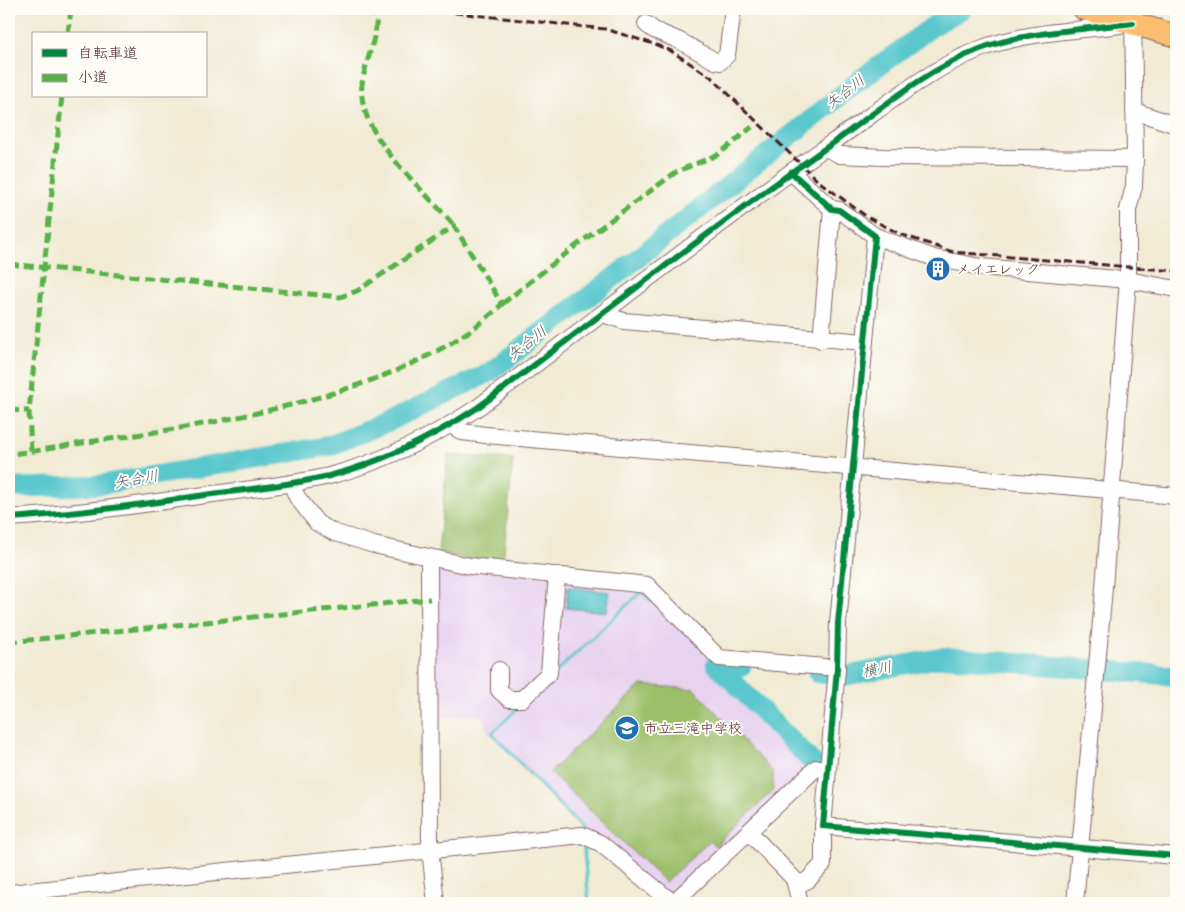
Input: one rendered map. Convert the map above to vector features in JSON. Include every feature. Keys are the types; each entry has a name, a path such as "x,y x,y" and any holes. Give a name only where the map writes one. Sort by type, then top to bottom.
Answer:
{"highway":[{"path":"1084,9 1133,14 1176,36"}],"street":[{"path":"646,24 654,30 680,40 715,62 720,62 727,55 733,9"},
{"path":"9,518 77,514 291,483 328,476 375,461 451,425 602,314 708,232 930,76 981,49 1038,33 1061,33 1133,14 1135,159 1134,186 1128,210 1128,280 1112,490 1075,903"},
{"path":"1134,111 1176,125"},
{"path":"826,148 840,155 884,157 1135,159"},
{"path":"791,172 832,209 839,210 875,236 934,258 1029,273 1128,280 1176,290"},
{"path":"821,340 832,209"},
{"path":"796,886 808,880 823,864 823,826 836,672 838,623 875,236"},
{"path":"602,314 624,321 821,340 865,342"},
{"path":"451,425 462,432 486,435 1176,496"},
{"path":"291,483 307,511 324,528 374,545 470,566 647,585 718,658 836,672"},
{"path":"429,558 430,850 436,903"},
{"path":"499,670 498,690 509,700 522,699 549,673 557,575"},
{"path":"9,893 582,835 600,843 673,903 816,768 827,768"},
{"path":"823,826 1176,856"},
{"path":"749,832 792,876 800,903"}],"shaded area":[{"name":"市立三滝中学校","path":"434,565 644,588 715,661 712,671 809,771 673,898 583,833 488,732 481,715 434,717"}],"green space":[{"path":"448,455 513,459 503,562 467,559 438,552"},
{"path":"641,685 694,689 773,772 773,791 715,846 710,841 665,882 550,772"}],"water":[{"path":"568,587 610,592 607,612 566,608"}],"waterway":[{"name":"矢合川","path":"9,488 98,485 329,446 390,421 490,372 609,281 865,76 933,26 962,9"},
{"path":"556,672 641,592 655,604"},
{"name":"横川","path":"818,673 844,676 945,657 1176,676"},
{"name":"横川","path":"741,667 716,664 814,764"},
{"path":"520,706 492,733 582,829"},
{"path":"583,842 589,903"}],"railway":[{"path":"419,9 605,29 671,51 711,77 817,180 867,217 900,234 953,252 1176,271"}],"marked path":[{"path":"68,32 71,9"},
{"path":"338,9 369,12 376,16 375,31 362,84 363,104 370,123 395,161 454,226"},
{"path":"31,451 29,411 62,98"},
{"path":"502,304 573,248 676,172 719,154 752,127"},
{"path":"9,264 340,297 357,291 454,226 502,304 464,335 418,361 366,382 311,400 198,425 9,454"},
{"path":"9,410 29,411"},
{"path":"9,642 430,599"}],"cycle path":[{"path":"9,518 103,509 264,488 329,476 368,464 406,448 477,408 743,208 922,79 960,58 998,43 1055,32 1133,23"},
{"path":"791,172 832,209 839,210 875,236 838,623 837,669 823,826 1176,856"}],"place":[{"name":"メイエレック","path":"938,269"},
{"name":"市立三滝中学校","path":"627,728"}]}
